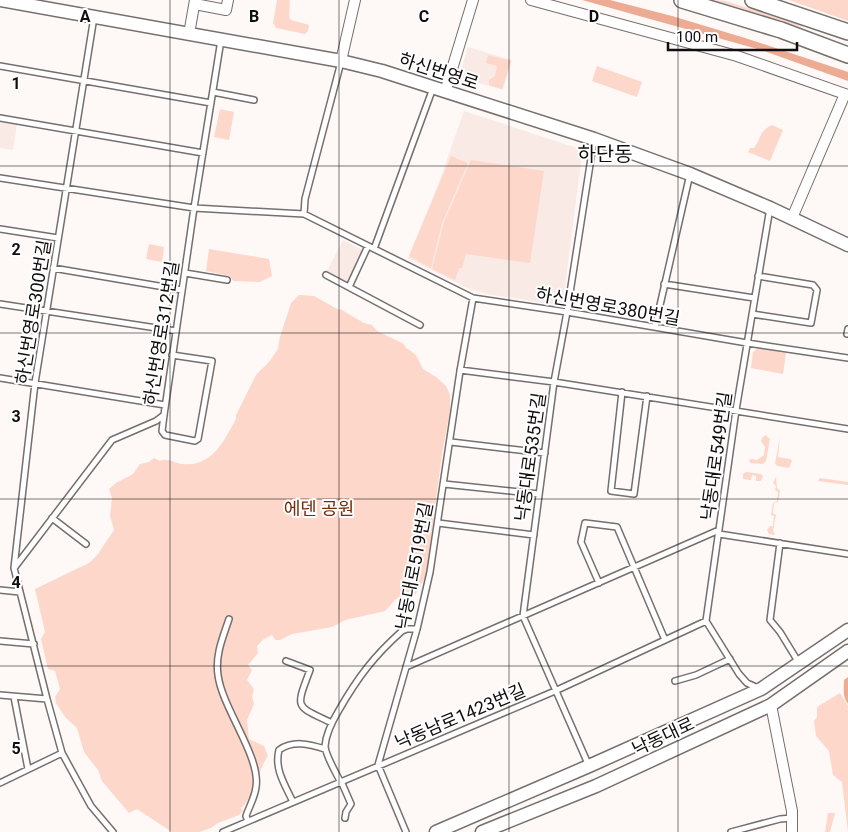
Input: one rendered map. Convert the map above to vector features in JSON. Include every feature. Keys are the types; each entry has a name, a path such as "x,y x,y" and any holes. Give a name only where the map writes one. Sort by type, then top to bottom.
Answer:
{"main road":[{"path":"682,0 781,30 848,55"},
{"path":"753,0 848,32"}],"street":[{"name":"하신번영로","path":"0,0 341,61 382,71 594,139 690,174 770,208 848,245"},
{"path":"189,34 195,2 226,10 228,0"},
{"path":"341,61 355,0"},
{"path":"439,90 473,0"},
{"path":"531,0 737,56 847,95 792,218"},
{"name":"낙동대로","path":"436,832 761,689 848,630"},
{"name":"낙동대로","path":"482,832 596,786 771,705 848,651"},
{"path":"761,689 771,705 793,818 792,832"}],"lane":[{"name":"하신번영로300번길","path":"94,16 35,383 14,568 46,699 62,753 91,806 113,832"},
{"name":"하신번영로312번길","path":"14,568 112,440 156,421 164,415 221,40"},
{"path":"304,214 305,199 341,61"},
{"path":"0,66 211,103"},
{"path":"349,287 371,248 439,90"},
{"path":"213,92 254,100"},
{"path":"0,118 203,153"},
{"name":"낙동대로535번길","path":"523,616 554,382 594,139"},
{"path":"655,327 690,174"},
{"name":"하신번영로380번길","path":"0,178 194,208 304,214 473,298 848,358"},
{"name":"낙동대로549번길","path":"706,621 736,410 770,208"},
{"path":"0,229 58,238"},
{"path":"54,268 182,290"},
{"path":"185,273 227,280"},
{"path":"326,275 420,325"},
{"path":"752,314 811,324 817,290 814,285 758,276"},
{"path":"664,284 754,298"},
{"name":"낙동대로519번길","path":"378,765 417,628 430,572 451,442 460,370 473,298"},
{"path":"0,304 176,331"},
{"path":"847,334 848,329"},
{"path":"164,415 162,431 165,435 195,441 198,439 212,362 172,355"},
{"path":"460,370 622,392 848,429"},
{"path":"0,378 165,405"},
{"path":"622,392 611,491 634,494 647,396"},
{"path":"451,442 545,453"},
{"path":"444,484 539,494"},
{"path":"52,518 86,544"},
{"path":"438,523 534,535"},
{"path":"599,583 581,542 585,523 617,527 665,640"},
{"path":"406,667 634,567 719,532 848,554"},
{"path":"780,543 770,620 780,632 799,664"},
{"path":"0,590 20,592"},
{"path":"523,616 589,766"},
{"path":"229,619 218,657 218,676 227,705 253,765 256,787 246,816 248,821"},
{"path":"706,621 747,683 761,689"},
{"name":"낙동남로1423번길","path":"223,832 555,690 706,621"},
{"path":"345,818 351,804 325,749 332,723 358,678 375,656 402,632 407,629 417,628"},
{"path":"0,641 34,644"},
{"path":"675,681 696,675 730,659"},
{"path":"286,661 310,670 299,698 300,705 332,723"},
{"path":"0,695 46,699"},
{"path":"14,696 28,769"},
{"path":"293,802 280,775 277,757 279,750 291,744 302,744 325,749"},
{"path":"0,783 62,753"},
{"path":"378,765 406,832"},
{"path":"731,832 780,819 793,818"}],"shaded area":[{"path":"582,0 610,0 745,38 848,72 848,81 761,50"},
{"path":"468,47 512,60 503,90 459,77"},
{"path":"464,111 580,149 582,154 563,302 558,305 486,294 467,288 408,258 438,185"},
{"path":"0,122 17,124 13,150 0,148"},
{"path":"343,240 363,250 346,284 326,273"},
{"path":"848,677 848,704 845,698 844,680"}],"green space":[{"path":"277,0 290,0 289,17 291,20 309,25 308,31 305,34 276,28 273,23"},
{"path":"714,0 725,1 802,26 801,27"},
{"path":"789,0 848,0 848,21"},
{"path":"488,55 511,61 502,89 489,85 489,80 495,76 497,66 486,63"},
{"path":"597,66 642,82 637,97 592,81"},
{"path":"220,109 234,112 229,140 214,137"},
{"path":"772,125 783,130 770,161 748,152 750,148 754,148 765,130"},
{"path":"451,156 468,163 442,223 431,268 409,256"},
{"path":"471,160 544,171 530,263 466,254 462,268 459,268 455,280 432,269 444,222"},
{"path":"149,244 164,247 162,262 146,259"},
{"path":"209,249 269,259 272,276 260,282 233,281 230,276 206,271"},
{"name":"에덴 공원","path":"299,295 314,296 364,323 372,325 377,331 404,344 417,357 423,369 446,386 450,395 450,411 442,454 426,576 415,595 408,593 396,599 385,611 345,620 332,627 292,634 280,640 275,640 272,635 264,639 257,646 258,653 248,665 252,670 247,680 254,689 252,697 254,704 247,720 249,739 264,746 268,756 249,798 241,808 243,811 239,815 218,823 211,828 199,832 172,832 137,809 129,813 102,781 98,770 84,752 77,728 65,717 56,703 55,697 60,689 55,671 48,669 41,639 45,632 35,589 89,563 98,554 114,530 110,516 112,498 109,489 133,474 140,464 149,462 154,458 160,461 166,460 180,464 193,464 202,461 216,451 236,419 236,415 256,375 269,362 278,349 291,303"},
{"path":"758,348 786,353 783,374 751,368 753,352"},
{"path":"766,435 770,439 766,461 763,464 750,463 749,460 757,460 764,455 765,447 761,441"},
{"path":"780,436 778,457 792,461 789,468 775,464"},
{"path":"746,472 761,474 763,476 761,481 756,481 756,476 752,475 751,480 743,479 743,474"},
{"path":"776,477 777,488 780,491 778,502 774,503 773,513 776,515 773,531 775,535 769,534 767,530 770,526 773,526 774,516 771,515 773,503 777,501 778,492 775,490 776,486 773,483"},
{"path":"820,478 848,482 848,485 818,481"},
{"path":"840,693 848,706 848,832 842,782 833,775 829,751 816,736 814,721 817,717 817,707"},
{"path":"828,813 835,813 830,832 825,832"}],"district":[{"name":"하단동","path":"605,154"}]}
